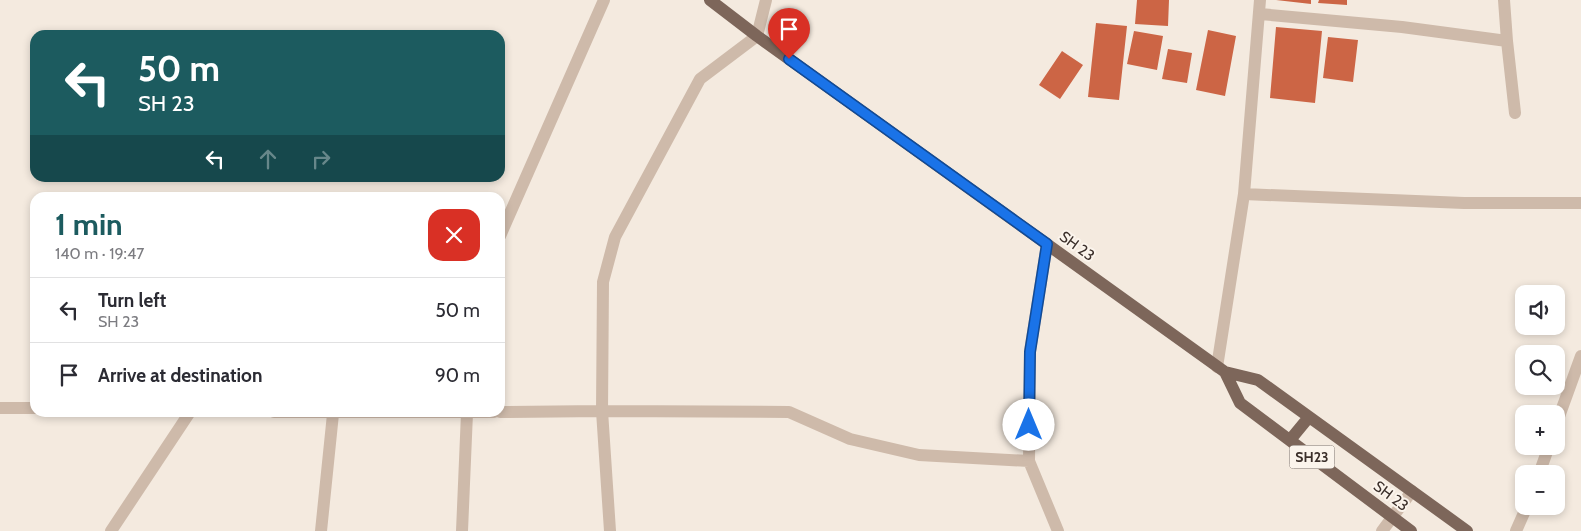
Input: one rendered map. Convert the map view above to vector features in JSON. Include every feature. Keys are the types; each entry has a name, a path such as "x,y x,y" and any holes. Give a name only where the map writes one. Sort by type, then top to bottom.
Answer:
{"main road":[{"name":"SH 23","path":"710,0 757,36 1221,369 1240,403 1411,531"},
{"path":"1221,369 1258,380 1467,531"},
{"path":"1290,440 1310,417"}],"street":[{"path":"505,225 604,0"},
{"path":"610,531 602,411 603,282 615,237 700,79 757,36 766,0"},
{"path":"1221,369 1244,194 1260,0"},
{"path":"1504,0 1515,113"},
{"path":"1260,14 1402,27 1507,41"},
{"path":"1244,194 1464,203 1581,203"},
{"path":"1047,244 1030,352 1029,461 1058,531"},
{"path":"1563,405 1581,356"},
{"path":"0,408 30,408"},
{"path":"505,412 789,412 850,439 919,455 1029,461"},
{"path":"111,531 187,417"},
{"path":"322,531 333,417"},
{"path":"462,531 467,417"},
{"path":"1382,531 1412,491"},
{"path":"1516,531 1523,515"}],"building":[{"path":"1137,0 1169,0 1168,26 1135,24"},
{"path":"1276,0 1311,0 1311,4"},
{"path":"1319,0 1347,0 1347,5 1318,3"},
{"path":"1096,23 1127,26 1119,100 1088,97"},
{"path":"1276,27 1322,31 1315,103 1270,98"},
{"path":"1208,30 1236,36 1225,96 1196,90"},
{"path":"1134,31 1163,36 1157,70 1127,64"},
{"path":"1328,37 1358,40 1353,82 1323,78"},
{"path":"1168,49 1192,53 1187,83 1162,79"},
{"path":"1062,51 1083,65 1060,99 1039,85"}],"route":[{"path":"789,59 1047,244 1030,352 1029,425"}]}
